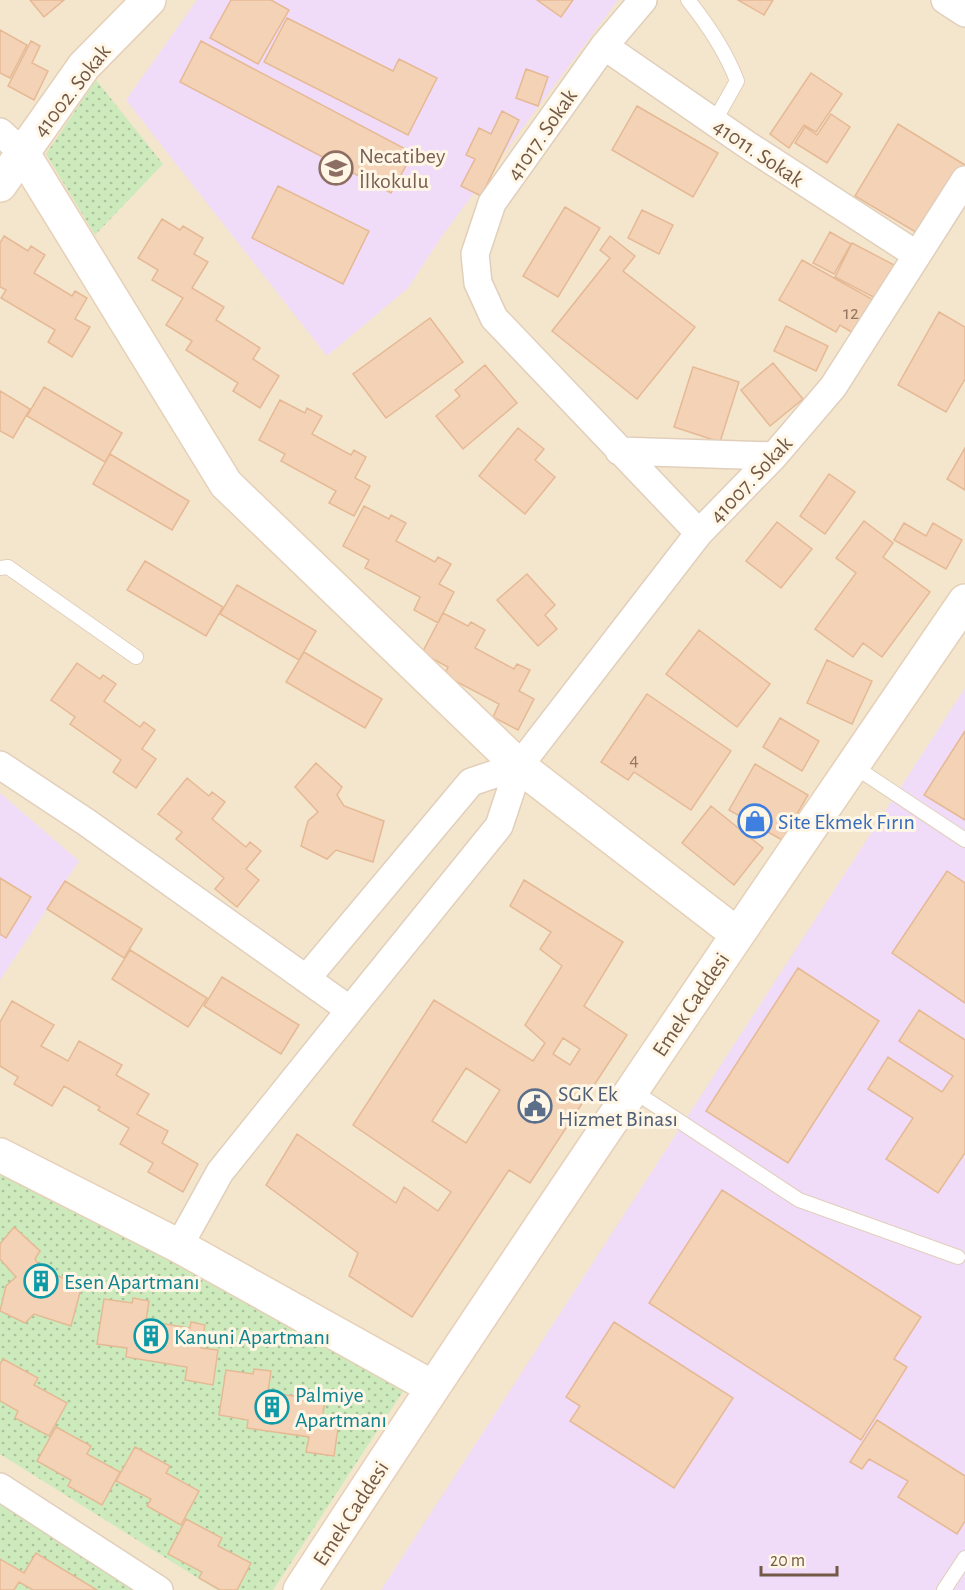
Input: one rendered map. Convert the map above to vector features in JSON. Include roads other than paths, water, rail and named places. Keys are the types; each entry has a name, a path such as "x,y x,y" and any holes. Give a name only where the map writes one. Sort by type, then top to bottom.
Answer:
{"street":[{"name":"41002. Sokak","path":"0,185 11,142 149,0"},
{"name":"41017. Sokak","path":"643,0 604,46 492,203 475,254 478,283 494,318 699,533"},
{"path":"945,0 965,13"},
{"name":"41011. Sokak","path":"604,46 714,122 917,255"},
{"path":"11,142 226,484 519,766 737,934"},
{"name":"41007. Sokak","path":"519,766 699,533 774,456 833,387 965,180"},
{"path":"619,451 774,456"},
{"name":"Emek Caddesi","path":"300,1590 432,1387 737,934 965,601"},
{"path":"0,765 86,822 350,1010"},
{"path":"306,979 471,782 519,766"},
{"path":"179,1246 220,1172 499,826 519,766"},
{"path":"0,1155 179,1246 432,1387"},
{"path":"0,1486 159,1590"}],"lane":[{"path":"688,0 707,24 737,81 714,122"},
{"path":"0,568 8,567 135,657"},
{"path":"852,765 965,840"},
{"path":"632,1090 799,1200 958,1257"},
{"path":"944,1590 965,1558"}],"place":[{"name":"Necatibey İlkokulu","path":"336,168"},
{"name":"Site Ekmek Fırın","path":"755,821"},
{"name":"SGK Ek Hizmet Binası","path":"535,1106"},
{"name":"Esen Apartmanı","path":"41,1281"},
{"name":"Kanuni Apartmanı","path":"151,1336"},
{"name":"Palmiye Apartmanı","path":"272,1407"}]}
